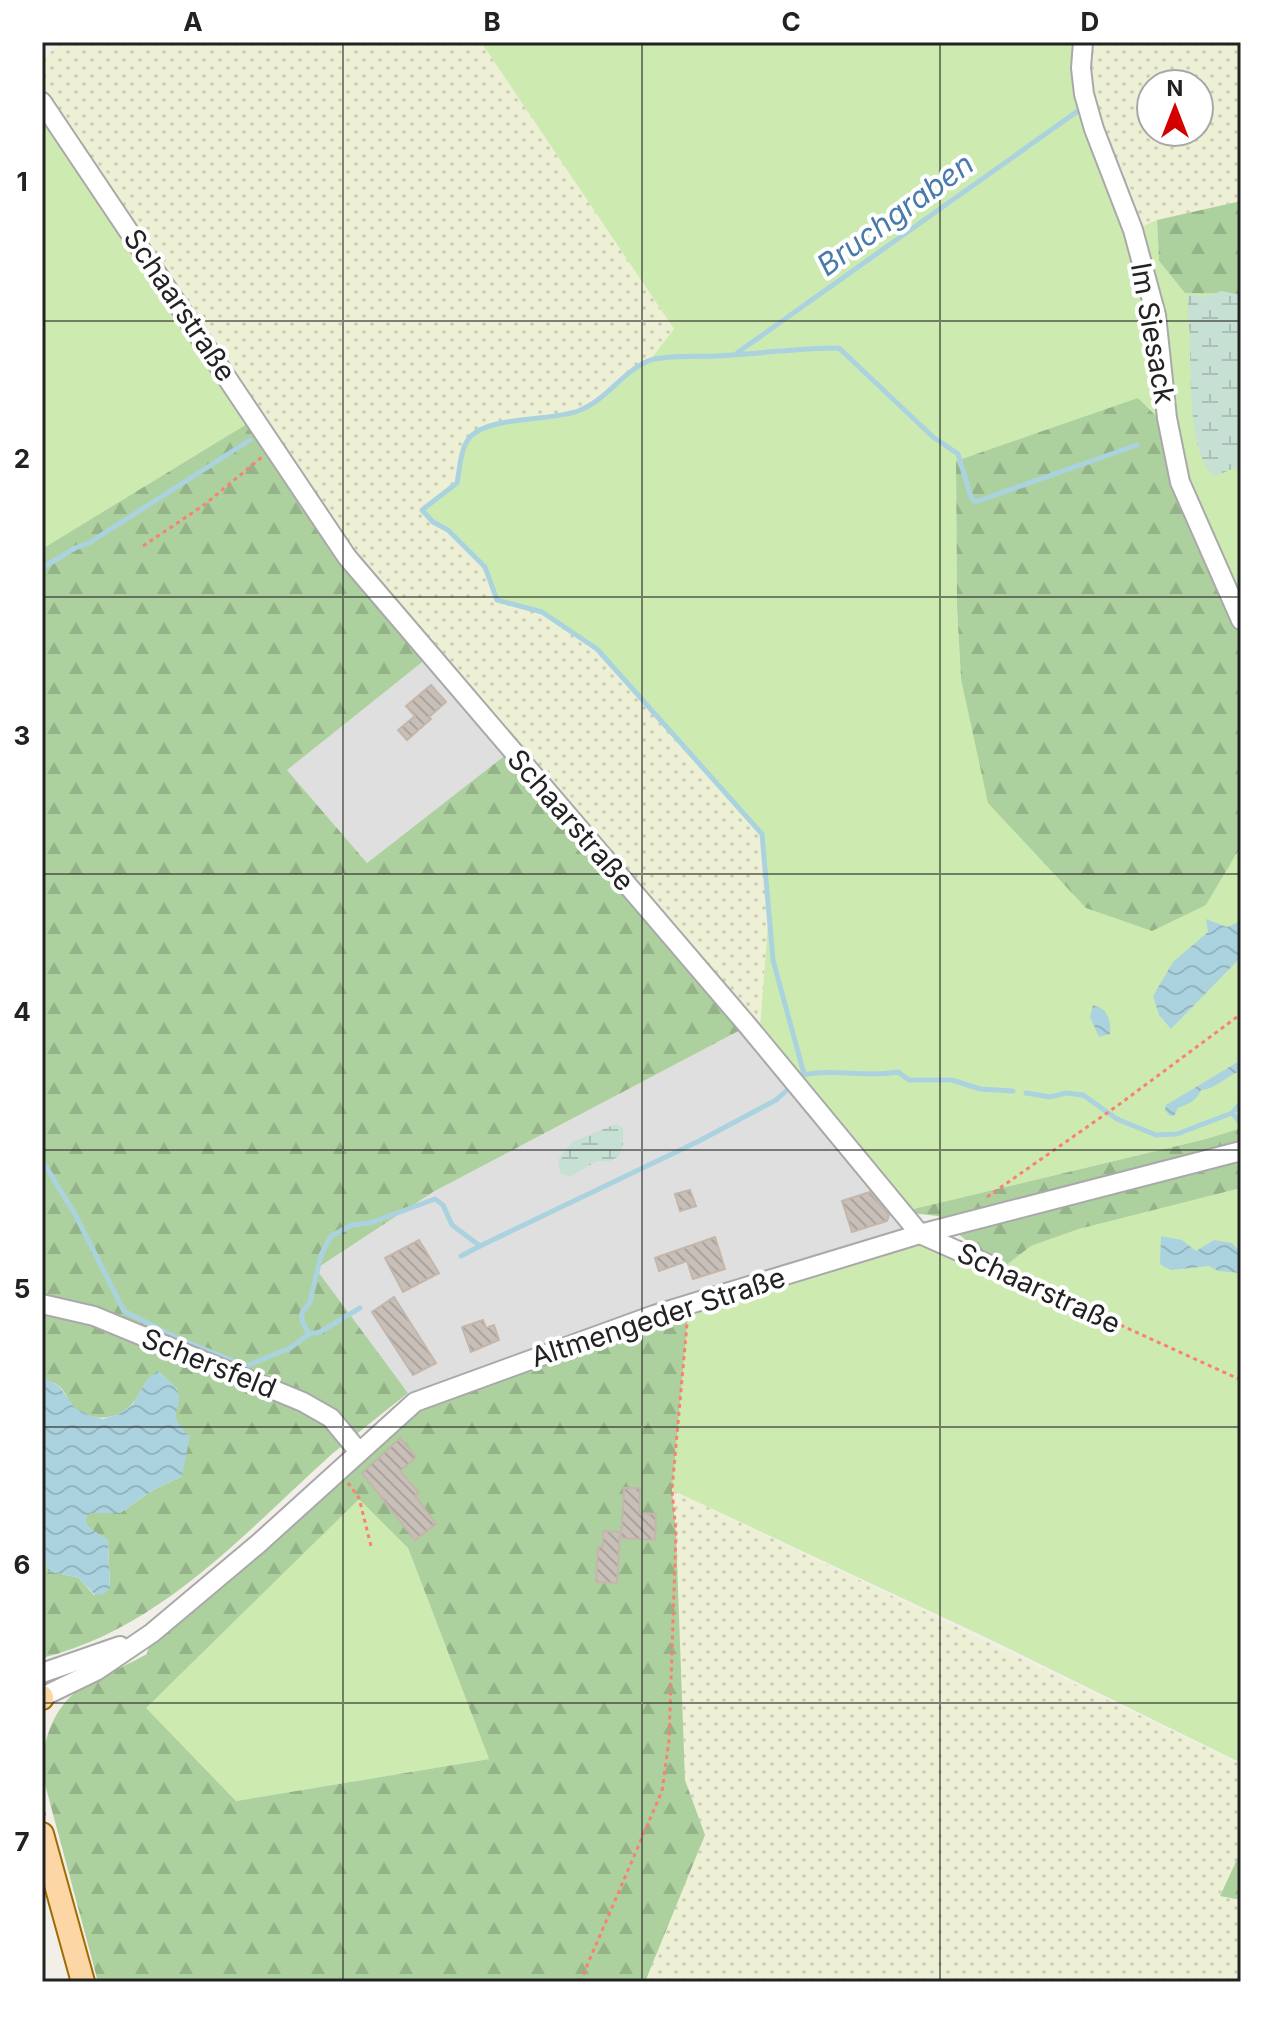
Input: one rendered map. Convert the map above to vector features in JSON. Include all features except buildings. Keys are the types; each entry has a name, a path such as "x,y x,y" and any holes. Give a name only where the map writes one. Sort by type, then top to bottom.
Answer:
{"main road":[{"path":"42,1834 83,1982"},
{"path":"42,1878 70,1982"}],"street":[{"name":"Im Siesack","path":"1083,42 1081,68 1084,94 1094,129 1133,230 1156,315 1167,418 1180,482 1241,620"},
{"name":"Schaarstraße","path":"42,102 347,557 748,1026 920,1234 990,1265"},
{"name":"Altmengeder Straße","path":"42,1697 96,1671 152,1633 258,1544 415,1402 689,1304 920,1234 1241,1151"},
{"name":"Schersfeld","path":"42,1304 94,1316 303,1402 331,1418 359,1452"},
{"name":"Altmengeder Straße","path":"42,1673 152,1633"}],"path":[{"path":"143,546 204,505 275,448"},
{"path":"976,1219 988,1195 1117,1106 1241,1014"},
{"name":"Schaarstraße","path":"990,1265 1241,1380"},
{"path":"580,1982 662,1791 669,1740 676,1532 672,1490 689,1304"},
{"path":"339,1470 359,1498 371,1546"}],"shaded area":[{"path":"431,655 512,750 367,863 286,769"},
{"path":"748,1026 920,1234 415,1402 315,1270 433,1192"}],"green space":[{"path":"63,42 481,42 674,329 650,360 582,409 558,417 525,419 463,453 457,483 433,522 448,530 485,567 497,600 542,612 597,649 762,834 769,911 759,1040 347,557 42,102 42,59"},
{"path":"481,42 1083,42 1081,68 1134,230 1157,220 1159,261 1185,293 1241,294 1241,620 1138,399 956,461 961,679 1206,905 1241,846 1241,1128 901,1212 759,1040 769,911 762,834 597,649 542,612 497,600 471,552 422,510 457,483 463,453 471,436 488,428 525,419 558,417 583,409 650,360 674,329"},
{"path":"1083,42 1241,42 1241,201 1157,220 1133,230 1094,129"},
{"path":"42,102 255,419 42,549"},
{"path":"1241,201 1241,294 1185,293 1159,261 1157,220"},
{"path":"1221,291 1241,295 1241,469 1234,468 1214,477 1199,450 1195,433 1188,294 1205,297"},
{"path":"1138,398 1169,429 1241,620 1241,846 1206,905 1152,931 1086,908 988,803 961,679 957,607 956,461"},
{"path":"255,419 431,655 287,770 367,863 512,750 748,1026 433,1192 316,1269 408,1393 332,1454 199,1574 163,1601 126,1625 85,1644 42,1658 42,1545 48,1571 79,1578 94,1595 110,1587 108,1541 87,1526 85,1518 90,1513 120,1513 153,1490 182,1476 174,1413 178,1401 177,1389 159,1372 145,1384 125,1410 103,1418 80,1412 59,1386 42,1377 42,549"},
{"path":"616,1124 623,1128 623,1145 619,1156 610,1161 597,1161 570,1177 560,1173 558,1160 572,1142"},
{"path":"1241,1128 1241,1188 1079,1229 1031,1246 1000,1270 938,1216 901,1212 1206,1139"},
{"path":"1241,1188 1241,1763 987,1638 672,1490 689,1304 920,1234 1000,1270 1031,1246 1079,1229"},
{"path":"689,1304 672,1490 685,1780 705,1835 645,1982 98,1982 42,1773 52,1723 76,1692 147,1654 152,1633 402,1413","holes":["359,1499 408,1548 489,1759 236,1801 146,1708"]},
{"path":"672,1490 1241,1764 1241,1853 1220,1895 1241,1900 1241,1982 644,1982 705,1835 685,1780"},
{"path":"359,1498 408,1548 489,1759 236,1801 145,1708"},
{"path":"1241,1851 1241,1900 1220,1896"}],"water":[{"path":"1206,919 1227,927 1241,921 1241,957 1171,1029 1159,1015 1153,996 1173,962 1208,932"},
{"path":"1093,1005 1108,1016 1110,1034 1099,1037 1090,1017"},
{"path":"1241,1060 1241,1071 1201,1090 1192,1102 1178,1108 1174,1116 1165,1110 1166,1105"},
{"path":"1161,1236 1182,1240 1196,1251 1214,1240 1232,1243 1241,1253 1241,1273 1218,1271 1209,1266 1171,1270 1160,1264"},
{"path":"158,1371 177,1390 177,1421 190,1436 182,1476 153,1490 120,1513 91,1513 85,1518 88,1526 108,1541 110,1588 104,1594 95,1595 79,1578 48,1571 42,1545 42,1377 59,1386 74,1407 103,1419 119,1414 133,1404 148,1378"}],"waterway":[{"name":"Bruchgraben","path":"737,353 1082,108"},
{"path":"804,1074 773,960 762,834 597,649 542,612 497,600 485,567 448,530 433,522 422,510 457,483 461,458 471,436 493,425 578,411 597,401 639,366 663,358 839,348 933,437 958,454 975,502 1137,445"},
{"path":"42,568 89,543 250,440"},
{"path":"803,1075 898,1072 909,1080 952,1080 980,1089 1013,1091"},
{"path":"42,1160 76,1216 124,1311 177,1338 246,1366 290,1348 309,1334 302,1321 302,1313 310,1302 321,1255 331,1236 352,1225 370,1223 435,1199 443,1205 452,1225 480,1246 699,1141 776,1100 786,1091"},
{"path":"1026,1093 1050,1097 1066,1093 1083,1095 1117,1119 1156,1135 1177,1134 1232,1113 1241,1103"},
{"path":"1232,1113 1241,1123"},
{"path":"461,1256 480,1246"},
{"path":"309,1334 320,1332 360,1308"}]}
